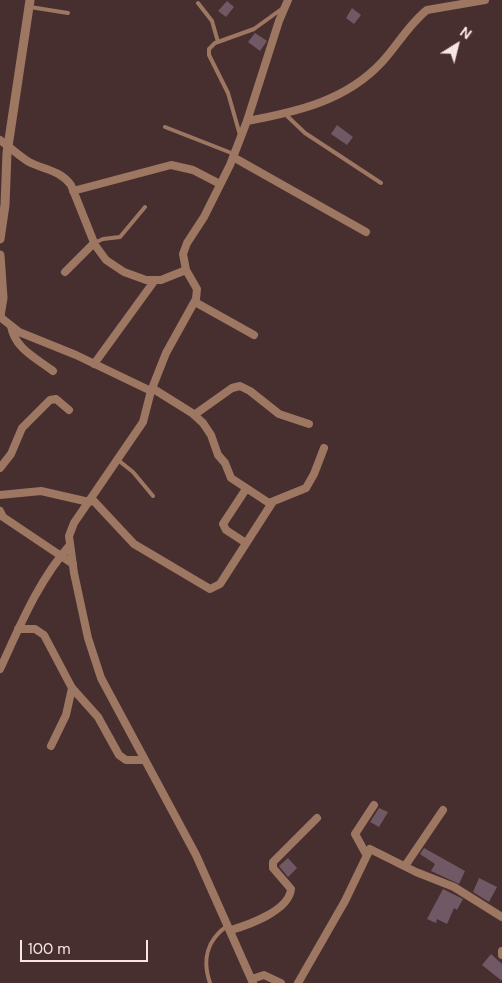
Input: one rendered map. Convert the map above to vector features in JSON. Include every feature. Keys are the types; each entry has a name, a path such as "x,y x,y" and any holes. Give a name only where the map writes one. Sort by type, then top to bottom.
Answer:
{"street":[{"path":"281,983 264,975 252,981 196,855 101,678 88,638 69,536 74,523 143,422 151,389 166,353 195,302 197,289 186,270 183,260 187,243 204,217 234,156 283,8 288,0"},
{"path":"247,121 285,114 318,105 364,78 384,60 427,10 485,0"},
{"path":"0,239 5,205 8,146 29,4"},
{"path":"0,140 30,162 51,169 66,178 94,243 106,260 124,272 146,280 161,280 186,270"},
{"path":"234,156 366,232"},
{"path":"73,191 171,165 193,170 220,184"},
{"path":"66,272 94,243"},
{"path":"0,255 3,298 0,317 19,332 151,389 194,415 212,435 218,455 225,463 231,478 246,489 272,503"},
{"path":"94,364 155,280"},
{"path":"195,302 254,335"},
{"path":"11,326 14,340 19,346 53,371"},
{"path":"194,415 232,388 240,386 250,391 279,414 309,424"},
{"path":"0,468 11,454 22,428 50,400 56,399 69,410"},
{"path":"0,495 41,491 90,500 134,544 210,589 220,584 272,503 306,488 314,474 324,448"},
{"path":"246,489 223,524 226,530 246,543"},
{"path":"0,511 3,517 73,564"},
{"path":"0,669 41,584 70,545"},
{"path":"18,629 36,629 44,635 72,688 98,716 122,758 144,760"},
{"path":"51,746 66,715 72,688"},
{"path":"366,854 355,834 374,805"},
{"path":"405,866 443,810"},
{"path":"229,928 263,920 288,897 291,889 273,868 273,862 317,818"},
{"path":"298,983 345,900 368,850 374,849 405,866 454,887 502,916"}],"lane":[{"path":"198,3 212,21 218,42"},
{"path":"29,4 68,13"},
{"path":"241,137 228,93 209,55 209,49 218,42 254,29 283,8"},
{"path":"285,114 305,133 381,184"},
{"path":"165,127 234,156"},
{"path":"94,243 120,237 145,207"},
{"path":"118,460 132,472 153,496"},
{"path":"210,983 206,972 208,946 215,936 229,928"}],"building":[{"path":"227,1 234,7 226,17 218,11"},
{"path":"352,8 361,15 354,24 346,18"},
{"path":"255,33 267,41 260,51 248,42"},
{"path":"337,125 353,137 347,145 331,134"},
{"path":"379,808 388,812 379,827 370,822"},
{"path":"424,848 465,871 459,884 431,871 435,864 420,854"},
{"path":"288,858 297,868 288,877 279,866"},
{"path":"479,878 497,887 489,902 473,892"},
{"path":"443,889 463,899 457,910 454,908 447,924 437,919 436,923 427,919"},
{"path":"491,954 502,964 502,981 482,965"}]}
